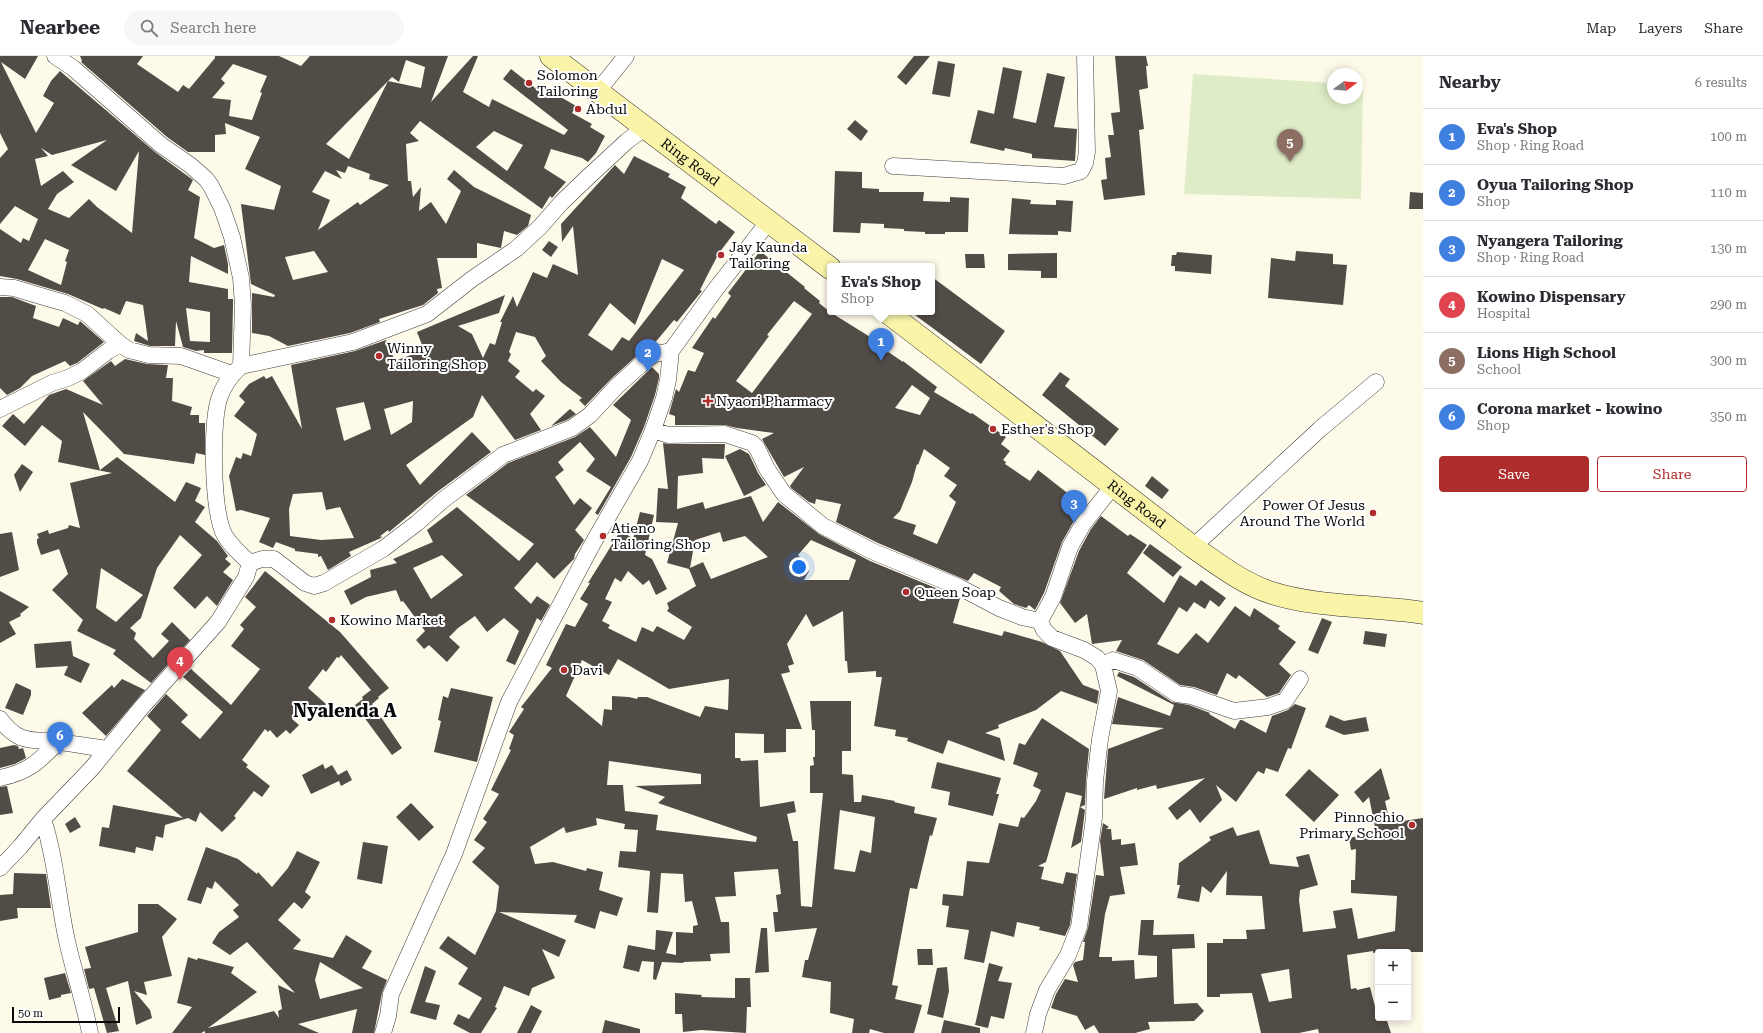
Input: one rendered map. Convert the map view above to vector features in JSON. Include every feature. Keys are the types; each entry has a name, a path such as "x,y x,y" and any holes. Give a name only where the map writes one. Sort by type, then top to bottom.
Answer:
{"main road":[{"name":"Ring Road","path":"551,56 827,266"},
{"name":"Ring Road","path":"891,315 1193,547 1240,578 1271,592 1300,600 1423,613"}],"street":[{"path":"55,56 74,62 161,145 190,165 206,179 222,208 232,237 241,278 243,305 237,370 219,398 213,453 219,514 225,535 236,551 250,563"},
{"path":"598,91 626,56"},
{"path":"893,166 1064,176 1081,171 1085,163 1087,152 1085,56"},
{"path":"0,287 14,288 65,303 87,314 120,344 129,350 149,355 181,356 237,370 353,342 427,314 448,300 472,279 516,249 540,227 561,203 586,179 627,141 646,127"},
{"path":"383,1033 388,1016 391,994 454,854 509,702 593,543 631,477 653,430 668,380 671,351 715,290 769,221"},
{"path":"0,410 52,382 68,378 82,371 108,351 120,344"},
{"path":"250,563 262,559 274,559 305,583 314,586 324,583 383,549 417,523 443,500 503,456 572,428 590,415 617,386 647,359 655,354 671,351"},
{"path":"1193,547 1320,429 1376,382"},
{"path":"653,430 668,435 725,434 743,439 757,448 767,469 784,494 823,526 874,552 959,587 998,608 1022,617 1040,621"},
{"path":"1040,621 1053,597 1070,547 1084,524 1113,486"},
{"path":"0,868 20,847 43,818 72,791 141,708 218,622 246,577 250,563"},
{"path":"1034,1033 1038,1014 1047,990 1068,955 1079,927 1094,818 1095,781 1099,746 1109,691 1103,665 1097,658 1084,650 1052,638 1044,630 1040,621"},
{"path":"1103,665 1113,660 1138,668 1176,694 1191,696 1234,711 1268,707 1285,701 1300,679"},
{"path":"0,720 18,736 31,741 58,742 108,749"},
{"path":"0,778 22,772 36,764 58,742"},
{"path":"43,818 50,840 67,941 80,986 90,1033"}],"green space":[{"path":"1193,74 1327,83 1327,104 1363,104 1361,199 1184,194"}],"building":[{"path":"0,56 38,56 25,79 1,62 36,133 54,103 43,96 51,81 60,71 155,152 193,180 188,190 200,197 194,238 214,248 224,245 228,264 228,274 191,256 189,282 228,289 228,299 233,299 232,353 204,353 204,350 196,351 183,347 176,321 175,346 150,346 134,341 136,333 148,341 143,305 126,301 120,315 68,294 17,279 0,276 0,229 21,243 23,238 29,241 38,219 15,206 0,224 0,158 8,149 0,133","holes":["107,140 71,165 116,191 139,151 132,233 97,207 89,199 69,218 48,209 57,194 74,182 63,171 41,186 35,159 48,156 41,148 52,155","45,239 69,250 65,261 67,262 61,285 28,270","186,308 210,312 210,342 190,341"]},
{"path":"80,56 143,56 137,64 178,92 183,85 189,89 215,58 215,56 279,56 301,66 310,56 448,56 431,102 473,56 478,56 463,92 489,107 492,99 564,135 568,130 503,79 511,69 544,95 547,89 576,106 572,113 592,124 590,127 605,136 596,153 588,162 582,158 551,149 544,168 566,182 552,198 550,196 542,209 420,121 410,133 419,141 406,144 408,181 411,181 413,197 421,187 419,211 431,202 446,224 461,191 447,179 454,170 474,187 531,215 528,226 517,235 504,231 501,248 477,243 477,258 437,258 442,288 437,289 438,293 423,305 379,319 380,322 350,333 288,346 269,336 252,333 252,293 274,297 275,295 251,284 241,204 274,210 281,186 245,169 260,137 225,123 226,134 215,135 215,152 188,152 167,137 81,62","holes":["406,60 425,67 421,88 388,81 392,77 399,82","233,64 267,76 260,92 262,93 252,120 229,116 231,100 212,98 225,83 221,79","388,81 349,159 326,144","494,131 523,145 507,171 476,147","348,166 370,174 369,179 389,185 360,205 358,202 318,230 330,200 312,192 325,171 342,179 336,170 345,173","314,251 328,272 293,280 285,257"]},
{"path":"914,56 930,56 906,85 897,77"},
{"path":"1115,56 1146,56 1148,66 1146,66 1148,88 1139,90 1144,129 1139,130 1145,195 1104,200 1101,180 1107,179 1105,158 1111,157 1108,135 1114,135 1111,113 1120,112"},
{"path":"938,61 955,64 950,97 932,94"},
{"path":"1003,67 1022,71 1013,118 1036,123 1047,73 1065,77 1054,127 1077,129 1075,161 1032,158 1032,154 1005,148 1004,151 970,143 978,110 994,114"},
{"path":"855,120 868,131 861,141 847,129"},
{"path":"634,156 670,174 668,177 686,187 681,198 716,224 719,220 735,232 719,253 700,290 702,291 677,322 674,320 653,345 641,352 611,379 585,406 579,400 582,398 561,382 541,361 546,356 535,337 516,332 509,352 511,354 508,361 520,371 515,377 533,392 536,389 545,396 530,414 541,430 515,440 482,395 473,417 406,465 420,485 472,432 491,452 437,492 389,532 388,530 379,537 382,536 381,538 349,552 351,556 328,570 321,556 318,557 318,554 295,551 295,549 276,542 273,548 259,542 270,518 241,510 236,511 229,476 236,457 241,459 243,453 251,456 257,434 234,416 245,402 239,396 249,384 264,376 266,379 272,376 302,429 291,365 355,351 386,340 395,361 424,350 417,332 505,295 499,313 458,326 472,334 483,358 490,343 495,345 502,322 500,322 513,296 517,307 533,272 547,278 553,264 578,275 573,226 562,242 561,224 615,165 624,174","holes":["662,259 684,270 629,341 622,337 612,351 588,335 610,303 635,325","413,401 412,422 391,435 384,409","364,402 371,429 344,441 336,408","322,492 326,510 340,507 354,538 321,540 290,536 289,509 293,494"]},
{"path":"835,171 862,172 862,188 879,189 879,192 924,192 923,201 950,202 950,197 969,198 968,232 925,234 925,232 884,228 884,224 861,223 860,233 833,232"},
{"path":"1410,192 1423,193 1423,209 1409,209"},
{"path":"1012,198 1031,200 1030,204 1056,205 1056,200 1073,201 1071,232 1058,231 1058,235 1009,234"},
{"path":"549,241 558,247 551,257 542,250"},
{"path":"760,251 820,301 819,303 827,310 827,315 835,315 883,345 881,347 903,361 937,387 934,392 971,414 972,413 1006,437 1001,444 1010,451 1003,460 1006,462 1005,464 1030,481 1038,470 1075,499 1073,501 1083,509 1075,519 1062,542 1044,593 1035,610 1029,605 1026,608 1014,604 999,591 1001,587 974,573 968,581 878,543 836,522 841,504 816,499 815,504 809,502 791,488 790,486 804,467 784,477 762,439 774,433 725,425 675,425 675,416 669,414 676,389 679,392 688,370 695,372 704,353 692,348 713,317 715,319 731,296 728,293","holes":["794,301 812,314 752,393 736,381 769,336 767,335","912,385 930,398 920,415 895,408","924,449 950,468 944,476 957,485 949,496 956,502 937,544 913,534 916,525 893,518 900,511"]},
{"path":"1296,251 1333,254 1333,264 1347,265 1343,305 1268,298 1271,258 1295,261"},
{"path":"1177,252 1212,255 1211,274 1175,271 1175,266 1171,266 1172,255 1176,255"},
{"path":"1057,253 1057,278 1041,278 1041,271 1008,270 1008,254"},
{"path":"965,254 984,254 985,268 966,268"},
{"path":"935,279 1005,331 981,364 915,315 935,315"},
{"path":"0,297 12,297 36,306 33,318 59,327 63,318 78,325 80,321 104,342 77,363 70,366 65,361 32,376 20,388 7,395 0,388"},
{"path":"125,359 147,364 168,365 166,378 173,378 172,401 192,407 190,415 199,415 199,423 205,423 205,455 196,453 194,464 124,454 83,412 100,470 117,457 175,502 186,482 201,488 195,501 205,507 195,522 217,541 228,556 225,559 231,564 223,572 233,580 217,606 207,596 195,609 173,588 202,555 180,535 157,568 141,618 130,628 136,633 134,639 153,658 169,641 161,634 172,622 190,640 151,683 113,654 116,650 77,631 83,620 52,590 68,574 59,549 41,555 37,543 37,539 39,538 37,534 48,530 49,534 68,528 69,525 80,528 70,483 112,473 58,462 62,441 42,425 25,446 2,426 13,414 24,424 49,395 66,389 103,405 83,381 111,361 115,366","holes":["101,568 143,595 116,622 96,608"]},
{"path":"652,367 659,374 655,395 644,427 631,457 598,515 595,513 611,487 586,471 595,459 580,442 558,462 564,470 555,477 574,505 580,498 592,508 575,530 584,540 575,554 574,559 554,579 537,562 514,588 531,604 537,596 550,605 541,621 537,618 515,665 506,661 519,631 504,618 487,632 475,616 458,628 449,637 460,647 447,662 429,645 424,649 416,640 425,631 403,601 401,602 396,590 366,597 351,605 344,591 371,577 370,570 397,563 393,559 433,542 427,530 457,507 519,561 534,544 466,495 508,463 575,437 590,427 616,457 631,420 613,405","holes":["442,555 463,575 431,599 413,568"]},
{"path":"1060,372 1070,379 1065,386 1119,429 1105,446 1042,395"},
{"path":"570,409 576,414 567,420 551,426"},
{"path":"663,443 725,444 724,459 702,458 703,473 678,476 677,509 703,502 705,509 751,496 763,522 778,502 819,534 870,561 960,598 953,623 1002,636 1004,631 1042,642 1060,651 1083,685 1099,691 1097,704 1061,691 1036,710 998,725 999,728 985,733 1000,738 1005,761 948,740 943,754 907,741 908,738 895,736 896,730 874,726 882,677 876,677 876,671 848,673 847,661 845,661 843,611 813,627 806,614 787,644 794,664 788,666 790,672 781,674 802,729 786,729 786,752 764,753 764,734 735,733 735,758 740,758 741,761 758,760 760,807 794,801 796,812 787,814 793,841 798,841 801,906 812,907 823,793 810,793 810,766 814,765 813,757 815,757 815,730 812,730 810,701 851,701 851,751 842,751 842,774 853,775 854,802 861,802 862,795 895,801 894,802 915,807 914,813 937,818 932,836 930,835 917,889 910,888 892,985 898,986 895,999 922,1005 914,1033 884,1033 870,1029 869,1033 852,1033 854,1019 830,1013 831,982 802,977 805,960 808,960 817,928 775,932 773,912 778,912 776,895 781,894 778,869 734,872 736,896 715,897 721,922 729,922 730,953 710,954 711,961 683,963 662,962 656,980 653,979 654,962 642,961 639,972 623,968 628,945 655,950 656,930 673,932 666,953 676,955 676,932 693,933 693,926 698,925 692,901 685,902 683,874 661,873 658,913 647,912 650,871 618,867 620,851 636,852 638,830 624,829 625,824 596,818 597,825 566,833 564,827 530,847 535,864 553,862 586,871 587,868 603,872 599,890 623,898 617,916 600,911 595,929 574,922 577,915 499,912 566,940 559,957 542,949 555,978 532,988 529,996 504,986 495,1007 497,1008 481,1033 470,1033 453,1024 458,1014 469,1019 482,998 458,984 468,968 439,948 448,936 475,955 496,911 499,886 472,862 485,848 474,840 487,822 483,819 499,794 491,790 511,750 509,749 514,735 509,732 524,709 521,707 552,668 546,665 566,624 575,627 588,604 580,599 590,583 588,583 621,530 633,539 640,512 654,515 645,555 652,559 667,589 656,595 649,580 643,585 628,571 621,582 615,578 605,599 612,602 602,621 610,625 608,628 636,642 642,627 653,632 657,626 684,640 692,627 667,611 669,608 667,603 696,586 689,569 667,563 678,523 656,522 658,488 668,489","holes":["720,532 723,542 745,536 768,557 711,579 703,562 690,568 695,540","811,540 856,560 849,580 804,580 809,571 794,563 800,557 798,555","618,659 669,689 729,679 728,710 705,706 700,717 647,697 638,697 637,699 612,696 612,710 604,709 602,726 566,696 582,660 609,675","609,761 701,774 701,784 635,786 665,797 658,803 757,837 756,842 656,830 658,815 625,811 623,785 607,785","840,810 875,817 871,853 860,850 855,872 834,869"]},
{"path":"740,449 749,454 758,473 766,485 744,496 725,456"},
{"path":"22,464 33,472 20,492 14,475"},
{"path":"1152,476 1169,490 1162,499 1145,486"},
{"path":"1101,516 1128,536 1130,534 1147,545 1127,573 1164,603 1180,575 1196,586 1201,580 1226,598 1219,607 1210,600 1205,609 1194,602 1187,612 1179,607 1157,644 1178,654 1196,633 1208,643 1235,606 1250,617 1254,608 1280,626 1278,629 1296,642 1279,664 1291,675 1279,693 1267,697 1239,675 1236,679 1227,673 1217,695 1194,687 1180,685 1143,660 1116,651 1122,640 1092,644 1087,614 1075,623 1060,603 1079,551 1091,529"},
{"path":"12,532 19,570 0,577 0,534"},
{"path":"1150,544 1182,567 1173,577 1143,553"},
{"path":"265,571 340,632 389,688 372,704 402,748 392,755 355,705 371,690 341,655 339,658 337,657 326,672 323,669 308,688 326,704 318,713 306,702 292,719 299,725 290,734 286,730 277,738 270,730 268,732 265,729 242,760 248,765 246,767 270,786 262,797 254,791 234,816 236,818 222,832 200,812 196,822 188,818 165,825 163,838 156,836 153,851 136,847 135,853 99,846 102,827 109,828 113,805 183,818 127,771 161,730 147,716 166,694 188,715 181,722 200,739 223,712 183,677 191,669 231,705 260,669 231,646 244,629 240,625 256,607 245,597"},
{"path":"0,591 29,607 20,614 21,616 9,622 16,634 0,643"},
{"path":"1322,618 1332,622 1318,654 1308,650"},
{"path":"1365,631 1387,634 1385,647 1363,644"},
{"path":"71,641 73,656 90,664 81,683 64,675 68,666 36,668 34,644"},
{"path":"1119,672 1134,677 1172,702 1189,705 1210,713 1209,714 1235,729 1240,720 1242,720 1266,733 1272,716 1288,710 1295,704 1306,708 1291,749 1288,748 1278,772 1266,768 1264,774 1258,771 1236,802 1216,785 1222,800 1200,823 1190,809 1177,820 1168,808 1205,778 1157,789 1156,785 1137,790 1137,788 1104,799 1108,749 1164,728 1112,724 1118,697 1170,716 1174,705 1117,676"},
{"path":"122,679 145,690 106,736 82,713 112,685 114,688"},
{"path":"16,683 31,690 31,695 23,715 5,708"},
{"path":"451,688 493,697 477,762 434,752 441,721 438,720 443,696 448,698"},
{"path":"1330,715 1344,721 1366,717 1369,731 1344,735 1325,727"},
{"path":"1042,718 1089,749 1085,805 1080,807 1085,810 1081,842 1071,848 1082,796 1066,792 1046,862 1038,866 1044,867 1041,879 1063,884 1066,872 1077,874 1070,925 1065,936 1039,930 1040,927 1017,922 1014,937 991,931 984,963 964,959 969,930 946,927 949,906 942,905 943,894 963,896 967,861 989,863 999,823 1018,827 1021,817 1024,818 1036,801 1041,790 1033,786 1038,773 1013,764 1019,743 1025,745"},
{"path":"14,745 18,746 19,749 23,748 26,758 15,764 0,768 0,748"},
{"path":"937,762 1001,778 996,794 999,794 993,816 948,805 950,792 931,788"},
{"path":"323,764 325,769 332,765 338,775 347,770 352,780 341,786 339,781 311,794 302,775"},
{"path":"1381,768 1390,799 1385,801 1390,823 1423,818 1423,952 1411,952 1411,949 1375,949 1375,953 1373,953 1373,951 1347,955 1351,989 1356,988 1357,990 1370,987 1375,1006 1375,1021 1387,1021 1391,1033 1319,1033 1318,1029 1299,1033 1261,1033 1252,993 1220,994 1220,997 1207,997 1207,943 1223,943 1223,939 1247,939 1246,930 1265,929 1262,896 1226,895 1227,871 1211,893 1202,886 1199,902 1177,898 1180,885 1177,885 1179,863 1211,840 1209,837 1233,827 1237,836 1259,830 1270,864 1299,867 1296,857 1309,854 1318,885 1300,890 1299,900 1303,932 1336,928 1333,911 1352,908 1358,939 1395,931 1397,896 1351,893 1351,880 1355,880 1356,849 1351,850 1349,838 1376,832 1369,797 1363,803 1354,792","holes":["1289,969 1292,998 1269,1002 1261,974"]},
{"path":"1309,769 1339,795 1314,822 1285,795"},
{"path":"7,786 13,813 0,815 0,787"},
{"path":"411,803 434,827 419,841 396,817"},
{"path":"75,817 81,827 70,833 65,824"},
{"path":"1103,823 1109,827 1106,829 1111,829 1112,840 1121,839 1121,845 1135,843 1138,865 1120,867 1125,894 1110,896 1105,914 1099,957 1112,957 1112,961 1134,960 1135,979 1157,977 1157,956 1138,955 1141,920 1154,920 1153,935 1194,934 1195,948 1172,949 1174,1004 1197,1003 1204,1011 1194,1021 1148,1022 1150,1029 1135,1033 1099,1033 1094,1025 1085,1030 1077,1016 1051,1008 1056,994 1065,979 1078,982 1073,965 1075,962 1083,960 1085,942 1083,942 1088,928 1096,875 1104,876 1100,841"},
{"path":"363,842 388,846 382,884 357,879"},
{"path":"206,847 238,859 257,874 258,872 272,887 288,868 297,851 320,862 305,892 311,897 302,909 294,902 278,920 301,940 293,949 333,958 346,935 372,951 362,968 387,980 382,993 374,1033 352,1033 357,1009 298,1024 319,1033 205,1033 205,1031 201,1033 172,1033 192,1007 177,1003 188,957 234,967 231,973 257,992 208,1028 274,1011 279,1018 278,1011 282,1009 278,985 295,993 247,942 230,955 212,943 219,932 239,917 233,910 239,905 215,881 212,889 207,887 201,904 187,900","holes":["320,962 363,988 320,999 315,980"]},
{"path":"14,873 46,874 51,908 17,908 18,918 0,921 0,895 13,894"},
{"path":"138,904 158,904 177,919 162,937 172,976 144,982 147,995 134,991 150,1010 152,1018 136,1025 128,981 106,988 119,1031 107,1033 94,988 89,989 84,969 91,968 85,947 138,932"},
{"path":"761,928 767,928 769,972 755,973"},
{"path":"917,949 932,949 933,965 918,965"},
{"path":"989,963 1003,967 998,981 1012,983 1004,1019 991,1016 988,1028 975,1025"},
{"path":"425,966 436,971 425,1002 440,1005 436,1020 410,1013"},
{"path":"947,967 949,991 943,1018 927,1014 937,968"},
{"path":"65,973 71,993 49,1000 44,978"},
{"path":"735,978 750,978 751,1007 747,1007 746,1033 701,1030 683,1032 682,1014 675,1014 675,993 702,995 701,997 735,998"},
{"path":"531,1005 542,1011 531,1033 517,1033"},
{"path":"605,1020 640,1029 640,1033 602,1033"},
{"path":"944,1020 980,1028 980,1033 941,1033"}],"place":[{"name":"Solomon Tailoring","path":"529,83"},
{"name":"Abdul","path":"578,109"},
{"name":"Lions High School","path":"1290,162"},
{"name":"Jay Kaunda Tailoring","path":"721,255"},
{"name":"Winny Tailoring Shop","path":"379,356"},
{"name":"Eva's Shop","path":"881,361"},
{"name":"Oyua Tailoring Shop","path":"648,372"},
{"name":"Nyaori Pharmacy","path":"708,401"},
{"name":"Esther's Shop","path":"993,429"},
{"name":"Power Of Jesus Around The World","path":"1373,513"},
{"name":"Nyangera Tailoring","path":"1074,523"},
{"name":"Atieno Tailoring Shop","path":"603,536"},
{"name":"Queen Soap","path":"906,592"},
{"name":"Kowino Market","path":"332,620"},
{"name":"Davi","path":"564,670"},
{"name":"Kowino Dispensary","path":"180,680"},
{"name":"Corona market - kowino","path":"60,755"},
{"name":"Pinnochio Primary School","path":"1412,825"}],"district":[{"name":"Nyalenda A","path":"345,711"}]}
